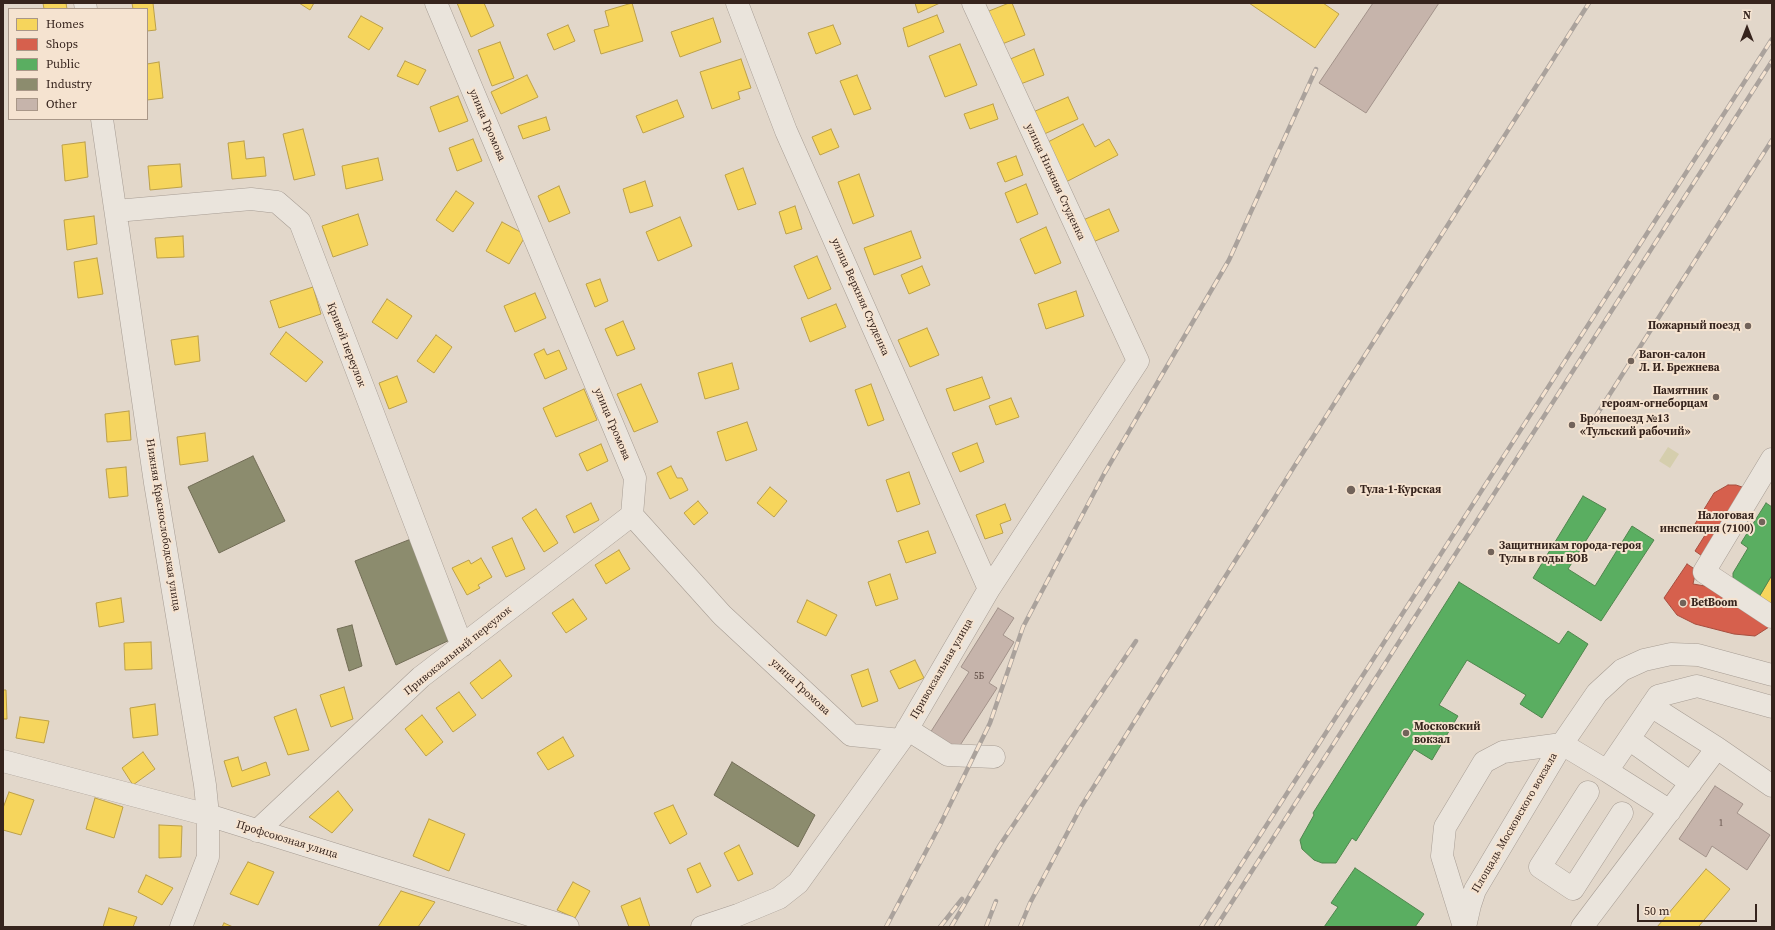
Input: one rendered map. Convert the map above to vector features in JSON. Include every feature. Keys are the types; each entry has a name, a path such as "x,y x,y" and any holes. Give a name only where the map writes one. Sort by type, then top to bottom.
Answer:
{"street":[{"name":"улица Громова","path":"436,3 634,478 632,515 722,615 851,736 904,734"},
{"name":"улица Верхняя Cтуденка","path":"736,3 786,131 989,589"},
{"name":"улица Нижняя Cтуденкa","path":"973,3 1138,361"},
{"name":"Нижняя Краснослободская улица","path":"102,120 156,483 205,785 208,815 208,857 181,927"},
{"name":"Кривой переулок","path":"116,211 251,199 277,202 300,222 462,646"},
{"name":"Привокзальная улица","path":"702,927 738,915 779,898 798,883 904,734 989,589 1138,361"},
{"path":"1772,459 1704,572 1772,617"},
{"name":"Привокзальный переулок","path":"257,831 421,677 632,515"},
{"name":"Площадь Московского вокзала","path":"1465,927 1475,890 1562,744 1598,693 1622,670 1644,660 1671,654 1698,656 1772,675"},
{"path":"1607,771 1658,696 1697,686 1772,707"},
{"path":"1651,706 1717,748 1772,786"},
{"path":"904,734 948,755 994,757"},
{"path":"1629,740 1691,783"},
{"path":"1562,744 1670,811"},
{"name":"Площадь Московского вокзала","path":"1465,927 1442,856 1445,828 1484,762 1503,752 1562,744"},
{"path":"1582,927 1717,748"},
{"name":"Профсоюзная улица","path":"3,761 208,815 568,927"},
{"path":"1588,792 1540,867 1573,889 1622,813"},
{"path":"1587,868 1614,885"}],"shaded area":[{"path":"1668,447 1679,454 1670,468 1659,461"}],"building: Homes":[{"path":"43,3 66,3 67,8 44,8"},
{"path":"132,3 153,3 156,30 148,31 148,8 133,8"},
{"path":"299,3 314,3 310,10"},
{"path":"457,3 484,3 494,26 471,37"},
{"path":"632,3 643,41 601,54 594,30 609,26 605,11"},
{"path":"915,3 940,3 918,13"},
{"path":"1012,3 1025,35 997,46 984,13"},
{"path":"1249,3 1323,3 1339,14 1315,48"},
{"path":"937,15 944,32 908,47 903,28"},
{"path":"361,16 383,28 369,50 348,37"},
{"path":"713,18 721,42 680,57 671,32"},
{"path":"568,25 575,41 554,50 547,34"},
{"path":"833,25 841,44 816,54 808,33"},
{"path":"500,42 514,78 492,86 478,50"},
{"path":"960,44 977,85 945,97 929,56"},
{"path":"1034,49 1044,75 1018,85 1008,60"},
{"path":"741,59 751,88 738,92 740,99 712,109 700,72"},
{"path":"405,61 426,70 418,85 397,76"},
{"path":"159,62 163,98 148,100 148,64"},
{"path":"527,75 538,97 501,114 491,92"},
{"path":"857,75 871,109 854,115 840,81"},
{"path":"458,96 468,121 439,132 430,107"},
{"path":"1068,97 1078,119 1042,135 1033,112"},
{"path":"677,100 684,117 643,133 636,116"},
{"path":"993,104 998,119 970,129 964,114"},
{"path":"546,117 550,130 523,139 518,126"},
{"path":"1083,124 1095,147 1109,139 1118,155 1064,183 1044,144"},
{"path":"303,129 315,175 294,180 283,134"},
{"path":"831,129 839,147 820,155 812,137"},
{"path":"473,139 482,161 457,171 449,148"},
{"path":"244,141 246,159 264,157 266,176 232,179 228,143"},
{"path":"85,142 88,177 65,181 62,145"},
{"path":"1016,156 1023,175 1005,182 997,163"},
{"path":"378,158 383,180 346,189 342,166"},
{"path":"180,164 182,187 150,190 148,166"},
{"path":"743,168 756,204 738,210 725,175"},
{"path":"859,174 874,216 853,224 838,182"},
{"path":"645,181 653,206 630,213 623,189"},
{"path":"1026,184 1038,214 1017,223 1005,193"},
{"path":"559,186 570,213 549,222 538,196"},
{"path":"456,191 474,203 453,232 436,220"},
{"path":"795,206 802,229 786,234 779,212"},
{"path":"1109,209 1119,231 1093,242 1083,220"},
{"path":"358,214 368,245 333,257 322,226"},
{"path":"94,216 97,244 67,250 64,220"},
{"path":"680,217 692,246 658,261 646,232"},
{"path":"502,222 526,235 509,264 486,251"},
{"path":"1046,227 1061,263 1035,274 1020,239"},
{"path":"911,231 921,258 874,275 864,248"},
{"path":"183,236 184,257 157,258 155,238"},
{"path":"817,256 831,289 808,299 794,266"},
{"path":"97,258 103,294 78,298 74,262"},
{"path":"922,266 930,285 909,294 901,275"},
{"path":"600,279 608,301 595,307 586,284"},
{"path":"313,287 321,314 279,328 270,301"},
{"path":"1076,291 1084,316 1046,329 1038,304"},
{"path":"535,293 546,318 515,332 504,306"},
{"path":"387,299 412,316 397,339 372,322"},
{"path":"836,304 846,327 810,342 801,318"},
{"path":"623,321 635,349 617,356 605,329"},
{"path":"927,328 939,355 910,367 898,340"},
{"path":"286,332 323,362 306,382 270,354"},
{"path":"436,335 452,347 434,373 417,361"},
{"path":"198,336 200,361 175,365 171,340"},
{"path":"544,349 547,355 559,350 567,369 545,379 534,354"},
{"path":"732,363 739,389 705,399 698,373"},
{"path":"397,376 407,402 389,409 379,383"},
{"path":"982,377 990,398 954,411 946,389"},
{"path":"641,384 658,422 634,432 617,394"},
{"path":"871,384 884,420 868,426 855,390"},
{"path":"584,389 597,420 556,437 543,408"},
{"path":"1011,398 1019,417 996,425 989,406"},
{"path":"129,411 131,440 107,442 105,414"},
{"path":"747,422 757,450 726,461 717,432"},
{"path":"205,433 208,461 180,465 177,437"},
{"path":"977,443 984,462 960,472 952,453"},
{"path":"601,444 608,461 587,471 579,454"},
{"path":"671,466 677,478 682,478 688,490 670,499 657,473"},
{"path":"126,467 128,496 109,498 106,469"},
{"path":"909,472 920,504 897,512 886,480"},
{"path":"770,487 787,501 774,517 757,503"},
{"path":"698,501 708,513 694,525 684,513"},
{"path":"591,503 599,520 574,533 566,516"},
{"path":"1005,504 1011,520 1000,524 1003,533 985,539 976,515"},
{"path":"536,509 558,543 544,552 522,518"},
{"path":"928,531 936,553 906,563 898,541"},
{"path":"512,538 525,569 506,577 492,547"},
{"path":"619,550 630,569 606,584 595,565"},
{"path":"481,558 492,577 478,585 480,588 467,595 452,568 469,560 471,564"},
{"path":"890,574 898,599 876,606 868,582"},
{"path":"1772,575 1772,605 1759,597"},
{"path":"121,598 124,622 99,627 96,603"},
{"path":"573,599 587,619 566,633 552,613"},
{"path":"807,600 837,615 826,636 797,622"},
{"path":"151,642 152,669 125,670 124,643"},
{"path":"500,660 512,676 482,699 470,683"},
{"path":"915,660 924,678 899,689 890,671"},
{"path":"868,669 878,701 862,707 851,675"},
{"path":"344,687 353,719 331,727 320,695"},
{"path":"3,690 6,690 7,719 3,719"},
{"path":"459,692 476,715 453,732 436,708"},
{"path":"155,704 158,735 133,738 130,708"},
{"path":"296,709 309,750 288,755 274,717"},
{"path":"422,715 443,742 426,756 405,729"},
{"path":"20,717 49,721 44,743 16,738"},
{"path":"563,737 574,756 548,770 537,753"},
{"path":"143,752 155,769 133,785 122,768"},
{"path":"238,757 242,771 266,762 270,775 232,787 224,761"},
{"path":"338,791 353,810 332,833 309,817"},
{"path":"9,792 34,800 21,835 3,830 3,808"},
{"path":"95,798 123,807 114,838 86,829"},
{"path":"673,805 687,834 670,844 654,813"},
{"path":"429,819 465,834 449,871 413,856"},
{"path":"159,825 182,826 181,857 159,858"},
{"path":"739,845 753,874 738,881 724,853"},
{"path":"248,862 274,872 258,905 230,894"},
{"path":"700,863 711,886 697,893 687,869"},
{"path":"1706,869 1730,889 1699,926 1701,927 1657,927"},
{"path":"146,875 173,888 162,905 138,892"},
{"path":"573,882 590,891 575,918 557,910"},
{"path":"401,891 435,902 418,927 378,927"},
{"path":"640,898 650,927 629,927 621,906"},
{"path":"109,908 137,917 133,927 103,927"},
{"path":"224,923 233,927 222,927"}],"building: Shops":[{"path":"1728,485 1736,485 1748,489 1705,558 1695,551 1707,532 1695,524 1714,493"},
{"path":"1687,564 1696,570 1693,584 1717,588 1769,627 1755,636 1734,634 1695,624 1677,615 1664,598"}],"building: Public":[{"path":"1583,496 1606,509 1568,569 1595,586 1632,526 1654,540 1601,621 1533,578"},
{"path":"1766,503 1772,507 1772,575 1759,597 1733,580 1733,573 1748,548 1741,543"},
{"name":"Московский вокзал","path":"1459,582 1559,644 1568,631 1588,644 1542,718 1520,704 1526,695 1467,660 1439,705 1458,716 1432,760 1414,749 1356,841 1352,838 1336,863 1322,863 1314,860 1302,849 1300,840 1314,815 1313,813"},
{"path":"1355,868 1424,914 1415,927 1324,927 1338,907 1331,903"}],"building: Industry":[{"path":"253,456 285,521 219,553 188,487"},
{"path":"411,539 452,639 396,665 355,561"},
{"path":"352,625 362,666 349,671 337,629"},
{"path":"732,762 815,815 798,847 714,795"}],"building: Other":[{"path":"1373,3 1439,3 1366,113 1319,83"},
{"path":"998,608 1014,618 1003,635 1014,642 989,683 997,688 957,750 930,733 969,672 961,667"},
{"path":"1715,786 1743,804 1737,813 1770,835 1747,870 1712,846 1706,857 1679,839"}],"railway":[{"path":"1020,927 1030,903 1081,807 1297,462 1589,3"},
{"path":"1201,927 1772,39"},
{"path":"1216,927 1772,61"},
{"path":"886,927 940,825 990,723 1023,627 1104,474 1229,260 1316,69"},
{"path":"1585,433 1772,140"},
{"path":"951,927 1000,845 1136,641"},
{"path":"940,927 962,899"},
{"path":"986,927 996,901"}],"place":[{"name":"Пожарный поезд","path":"1748,326"},
{"name":"Вагон-салон Л. И. Брежнева","path":"1631,361"},
{"name":"Памятник героям-огнеборцам","path":"1716,397"},
{"name":"Бронепоезд №13 «Тульский рабочий»","path":"1572,425"},
{"name":"Тула-1-Курская","path":"1351,490"},
{"name":"Налоговая инспекция (7100)","path":"1762,522"},
{"name":"Защитникам города-героя Тулы в годы ВОВ","path":"1491,552"},
{"name":"BetBoom","path":"1683,603"},
{"name":"Московский вокзал","path":"1406,733"}]}
